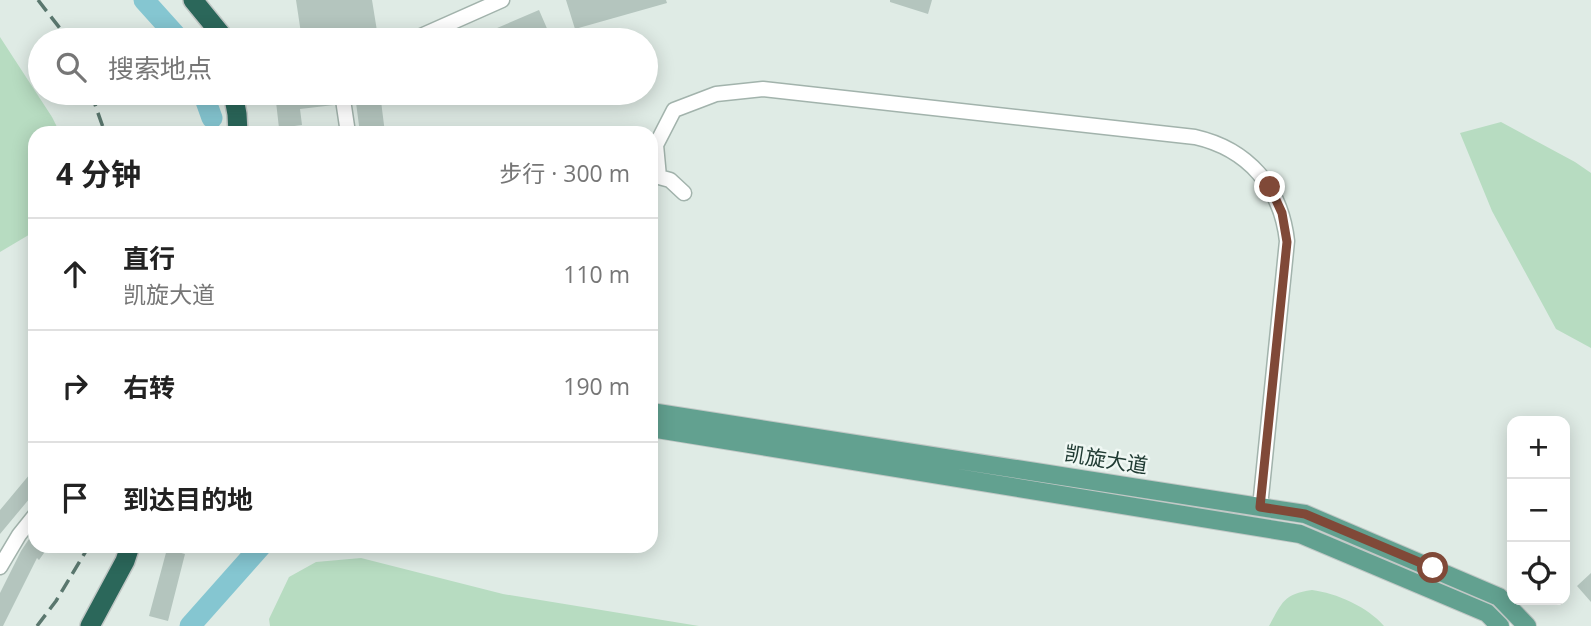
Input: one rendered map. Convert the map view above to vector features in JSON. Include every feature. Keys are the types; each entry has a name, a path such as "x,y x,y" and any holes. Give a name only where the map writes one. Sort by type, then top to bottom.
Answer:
{"highway":[{"path":"193,0 216,28"},
{"path":"235,105 237,126"},
{"path":"90,626 128,553"}],"main road":[{"name":"凯旋大道","path":"658,413 1305,514 1499,597 1527,626"},
{"name":"凯旋大道","path":"658,429 1300,534 1487,613 1500,626"}],"street":[{"path":"439,28 502,0"},
{"path":"658,141 674,110 716,94 763,89 1195,137 1232,150 1253,166 1270,187 1282,213 1287,242 1260,507"},
{"path":"344,105 347,126"},
{"path":"658,166 659,177 670,180 684,193"},
{"path":"0,568 28,523"}],"green space":[{"path":"0,37 28,80 28,105 44,105 56,126 28,126 28,235 0,252"},
{"path":"1501,122 1591,173 1591,348 1556,329 1492,211 1460,133"},
{"path":"361,558 503,594 699,626 270,626 269,619 289,577 316,562"},
{"path":"1312,590 1351,602 1384,626 1269,626 1284,601 1295,594"}],"building":[{"path":"296,0 372,0 377,28 300,28"},
{"path":"566,0 666,0 667,3 579,28 575,28"},
{"path":"890,0 932,0 928,14"},
{"path":"539,10 547,28 497,28"},
{"path":"276,105 334,105 300,109 302,125 279,126"},
{"path":"356,105 382,105 384,126 359,126"},
{"path":"28,476 28,500 0,534 0,510"},
{"path":"28,540 28,553 44,553 39,560 37,558 3,626 0,626 0,593"},
{"path":"166,553 185,554 168,621 149,616"},
{"path":"1591,573 1591,602 1577,586"}],"waterway":[{"path":"144,0 169,28"},
{"path":"207,105 212,118"},
{"path":"190,626 255,553"}],"railway":[{"path":"38,0 60,28"},
{"path":"95,105 103,126"},
{"path":"37,626 56,601 85,553"}],"route":[{"path":"1270,187 1282,213 1287,242 1260,507 1305,514 1433,568"}]}
